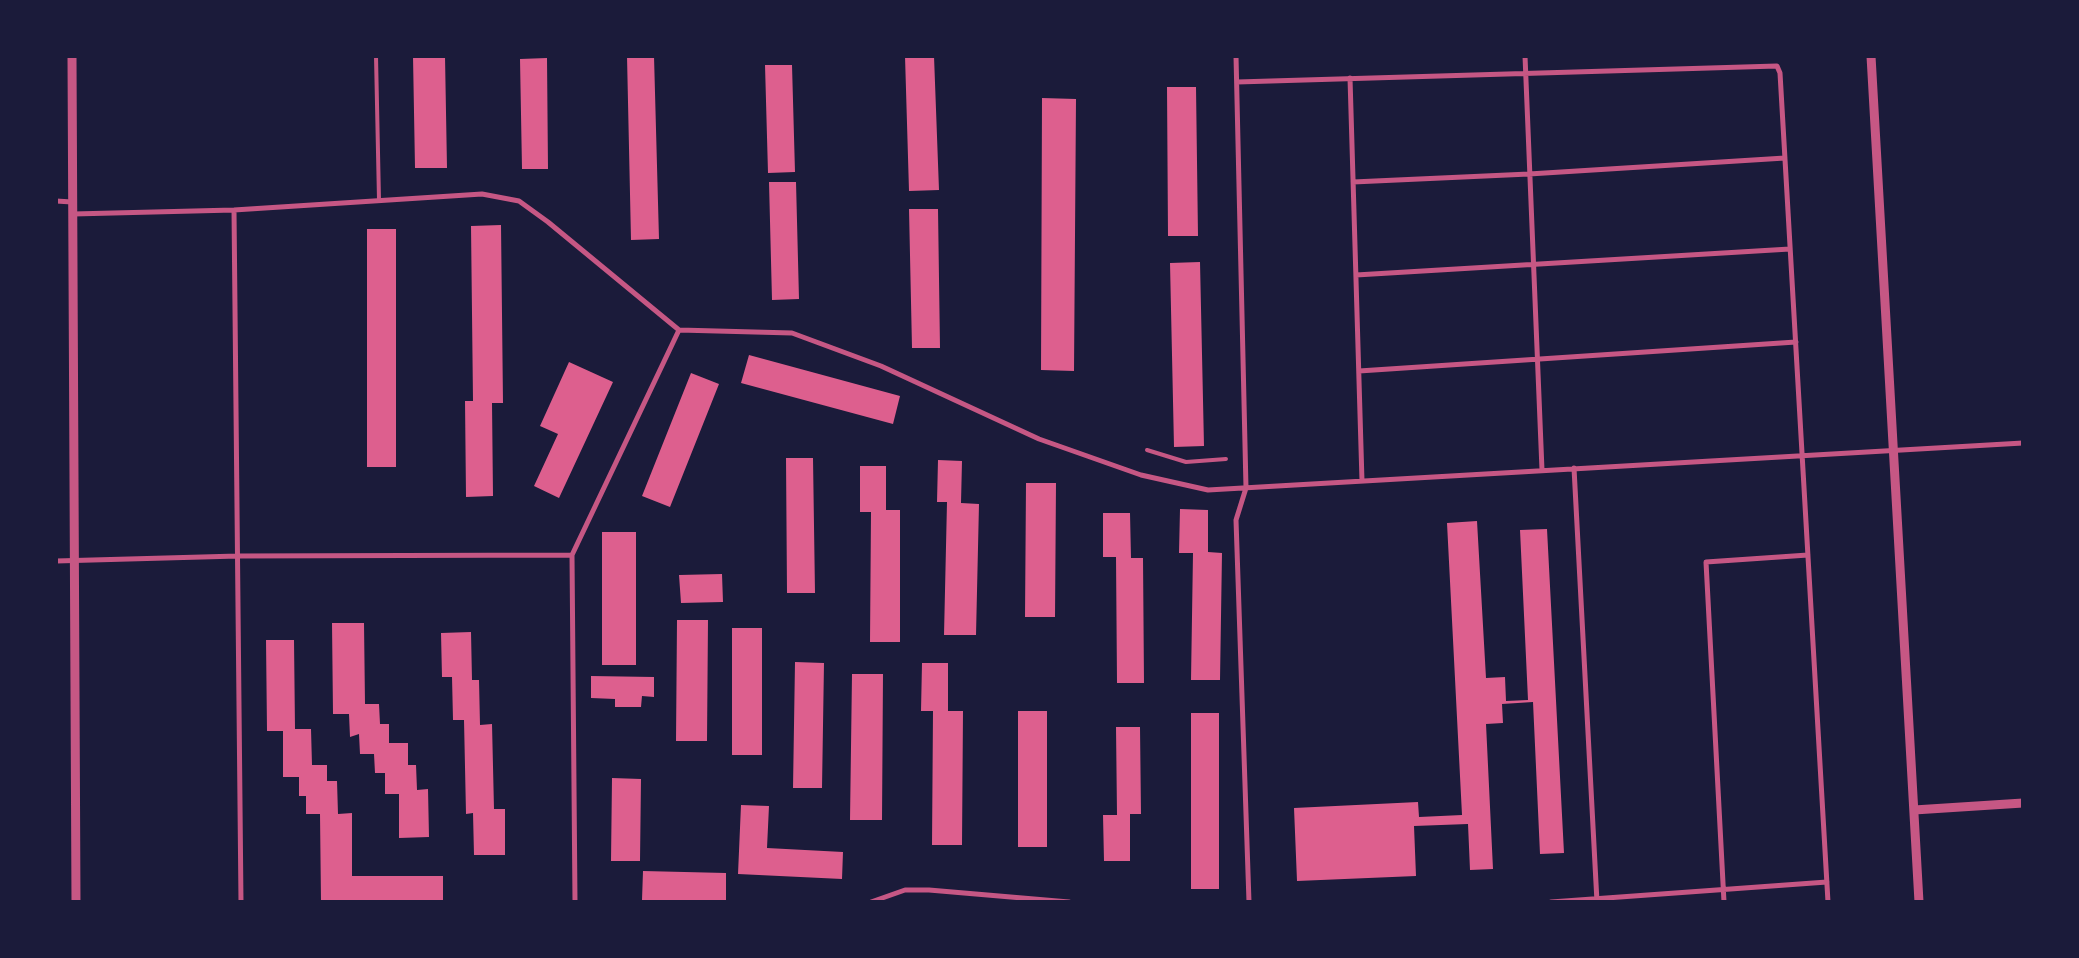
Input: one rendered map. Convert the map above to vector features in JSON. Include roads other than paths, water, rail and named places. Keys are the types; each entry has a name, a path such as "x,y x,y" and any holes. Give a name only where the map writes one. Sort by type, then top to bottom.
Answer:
{"street":[{"path":"72,56 76,902"},
{"path":"1236,56 1246,488 1236,520 1249,902"},
{"path":"1525,56 1542,470"},
{"path":"1871,56 1920,902"},
{"path":"1237,82 1777,66 1780,73 1828,902"},
{"path":"1350,78 1362,481"},
{"path":"1353,182 1529,174 1785,158"},
{"path":"72,214 234,210 482,194 519,201 548,222 679,330 792,333 881,366 1039,439 1140,475 1208,490 2023,443"},
{"path":"56,201 72,202"},
{"path":"234,210 241,902"},
{"path":"1356,275 1790,249"},
{"path":"575,902 572,555 679,330"},
{"path":"1359,370 1796,342"},
{"path":"1574,468 1597,901"},
{"path":"56,561 238,556 572,555"},
{"path":"1724,902 1706,562 1808,555"},
{"path":"1914,810 2023,802"},
{"path":"1551,902 1597,901 1827,882"},
{"path":"871,902 905,890 928,890 1069,902"}],"lane":[{"path":"376,56 379,200"},
{"path":"1147,450 1186,462 1226,459"}]}
